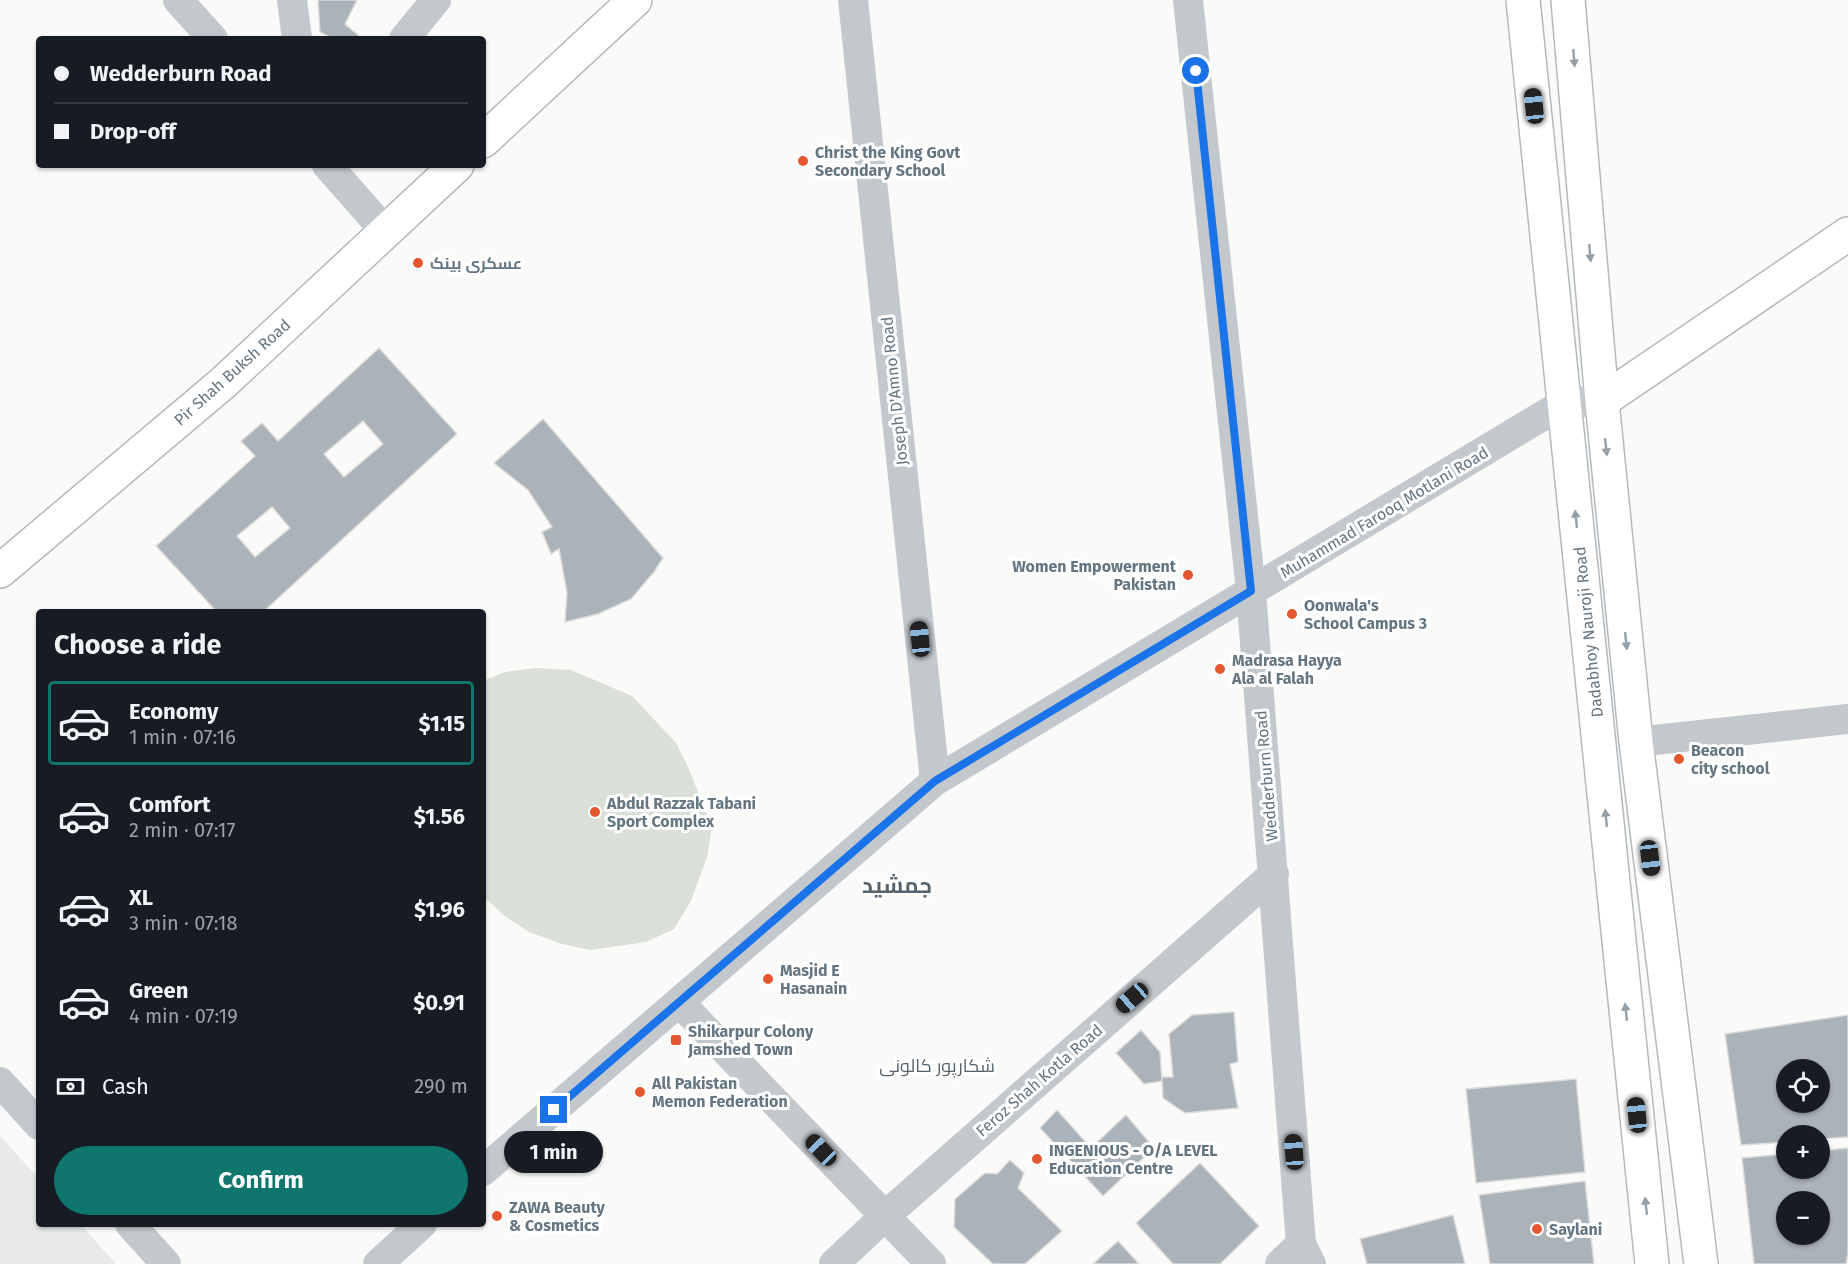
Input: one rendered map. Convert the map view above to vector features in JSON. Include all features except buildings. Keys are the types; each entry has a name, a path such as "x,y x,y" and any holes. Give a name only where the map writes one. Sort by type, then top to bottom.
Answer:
{"main road":[{"path":"486,138 635,0"},
{"name":"Dadabhoy Nauroji Road","path":"1523,0 1652,1264"},
{"path":"1568,0 1602,401 1635,742 1701,1264"},
{"name":"Pir Shah Buksh Road","path":"0,571 223,383 454,168"},
{"path":"1602,401 1848,234"}],"street":[{"path":"178,0 210,36"},
{"path":"292,0 297,36"},
{"path":"406,36 436,0"},
{"name":"Joseph D'Amno Road","path":"853,0 935,781"},
{"name":"Wedderburn Road","path":"1188,0 1251,591 1274,874 1297,1258"},
{"path":"330,168 386,231"},
{"name":"Muhammad Farooq Motlani Road","path":"486,1168 935,781 1564,403 1602,401"},
{"path":"1635,742 1848,719"},
{"name":"Feroz Shah Kotla Road","path":"834,1264 885,1216 1274,874"},
{"path":"679,1002 931,1264"},
{"path":"0,1082 36,1122"},
{"path":"133,1227 166,1264"},
{"path":"378,1264 419,1227"}],"shaded area":[{"name":"Abdul Razzak Tabani Sport Complex","path":"535,668 571,670 632,696 676,743 712,827 707,857 691,901 674,929 646,942 590,950 562,944 529,932 505,916 486,899 486,680 505,672"},
{"path":"0,1136 36,1176 36,1227 83,1227 116,1264 0,1264"}],"place":[{"name":"Christ the King Govt Secondary School","path":"803,161"},
{"name":"عسکری بینک","path":"418,263"},
{"name":"Women Empowerment Pakistan","path":"1188,575"},
{"name":"Oonwala's School Campus 3","path":"1292,614"},
{"name":"Madrasa Hayya Ala al Falah","path":"1220,669"},
{"name":"Beacon city school","path":"1679,759"},
{"name":"Abdul Razzak Tabani Sport Complex","path":"595,812"},
{"name":"Masjid E Hasanain","path":"768,979"},
{"name":"Shikarpur Colony Jamshed Town","path":"676,1040"},
{"name":"All Pakistan Memon Federation","path":"640,1092"},
{"name":"INGENIOUS - O/A LEVEL Education Centre","path":"1037,1159"},
{"name":"ZAWA Beauty & Cosmetics","path":"497,1216"},
{"name":"Saylani","path":"1537,1229"}],"district":[{"name":"جمشید","path":"897,885"},
{"name":"شکارپور کالونی","path":"937,1066"}],"route":[{"path":"554,1110 935,781 1251,591 1196,71"}]}
